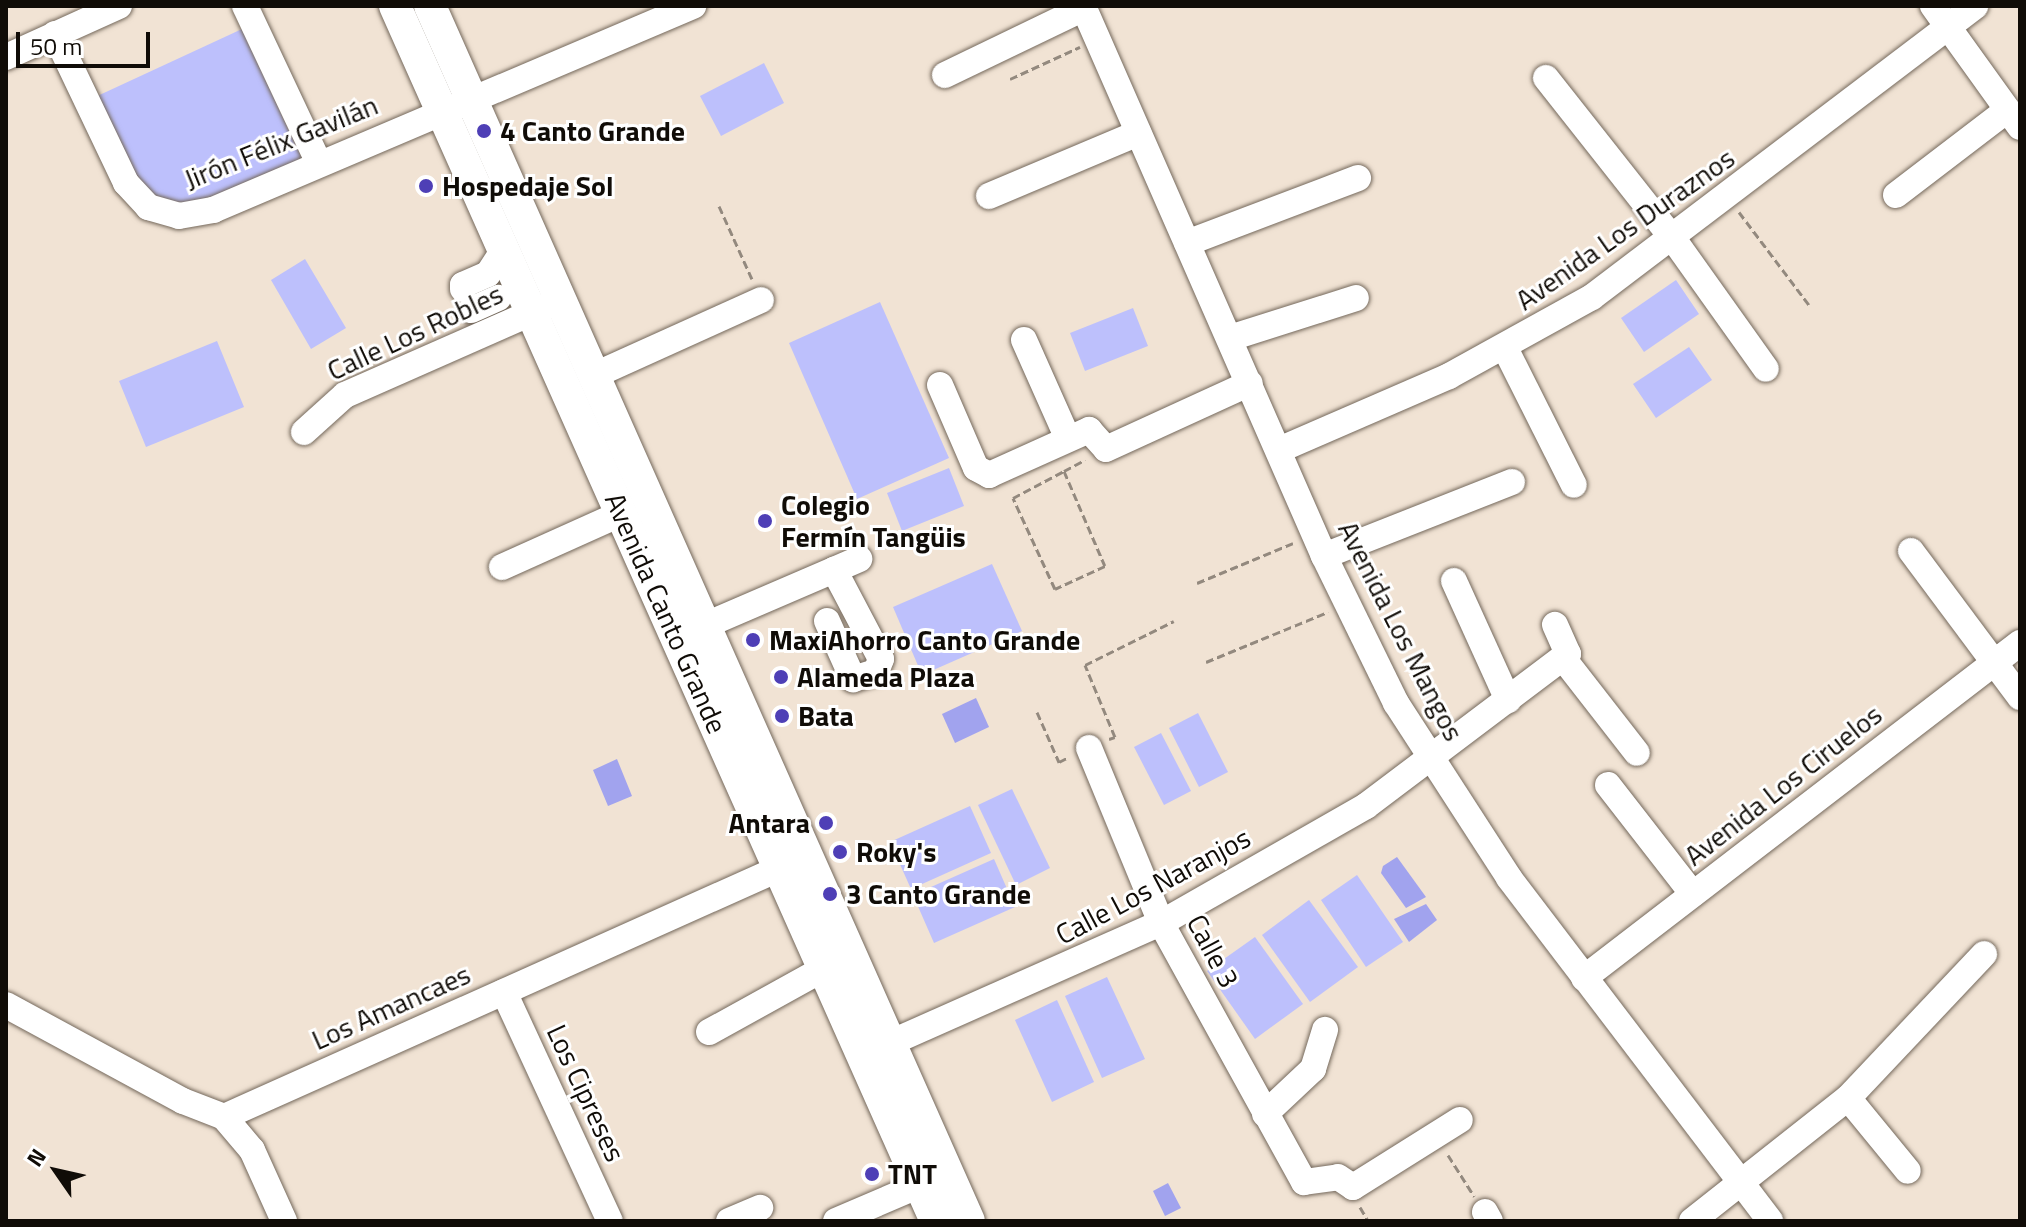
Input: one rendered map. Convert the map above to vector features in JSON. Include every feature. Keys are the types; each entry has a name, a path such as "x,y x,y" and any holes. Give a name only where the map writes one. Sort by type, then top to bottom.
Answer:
{"main road":[{"name":"Avenida Canto Grande","path":"395,6 441,110 500,294 622,513 936,1221"},
{"name":"Avenida Canto Grande","path":"430,6 473,103 500,294 595,375 969,1221"}],"street":[{"path":"6,57 119,6"},
{"path":"245,6 319,163"},
{"name":"Jirón Félix Gavilán","path":"55,34 126,183 148,207 179,216 213,210 441,110 473,103 693,6"},
{"name":"Avenida Los Duraznos","path":"1279,450 1505,348 1592,297 1674,240 1728,197 1941,16 1975,6"},
{"path":"945,75 1084,7"},
{"name":"Avenida Los Mangos","path":"1084,7 1319,544 1430,761 1584,978 1770,1221"},
{"path":"1896,195 2013,118 1941,16"},
{"path":"1546,78 1674,240 1766,369"},
{"path":"989,196 1138,133"},
{"path":"1187,243 1358,178"},
{"name":"Calle Los Robles","path":"304,432 345,395 500,294"},
{"path":"1230,338 1356,298"},
{"path":"595,375 761,300"},
{"path":"1024,340 1068,439"},
{"path":"1505,348 1574,485"},
{"path":"940,385 982,474 1089,430 1106,449 1250,383"},
{"path":"1319,544 1512,482"},
{"path":"502,567 622,513"},
{"path":"1911,551 2020,697"},
{"path":"706,625 859,559"},
{"path":"827,621 853,679 876,672 881,659 834,570"},
{"path":"1454,581 1508,700"},
{"path":"1555,625 1567,645 1563,658 1637,753"},
{"name":"Avenida Los Ciruelos","path":"1584,978 2020,643"},
{"name":"Calle Los Naranjos","path":"892,1042 1161,923 1366,806 1430,761 1563,658"},
{"name":"Calle 3","path":"1089,748 1161,923 1298,1177 1312,1183 1338,1177 1353,1187 1435,1136"},
{"path":"1608,785 1693,894"},
{"name":"Los Amancaes","path":"224,1117 807,855"},
{"path":"1692,1221 1848,1098 1984,954"},
{"path":"709,1032 823,969"},
{"name":"Los Cipreses","path":"504,992 610,1221"},
{"path":"6,1005 183,1101 224,1117 252,1150 284,1221"},
{"path":"1265,1114 1313,1069 1325,1030"},
{"path":"1848,1098 1908,1171"},
{"path":"1435,1136 1460,1120"},
{"path":"836,1221 920,1185"},
{"path":"729,1221 760,1208"}],"path":[{"path":"1010,79 1097,39"},
{"path":"1728,197 1809,305"},
{"path":"719,206 761,300"},
{"path":"1064,471 1105,566 1055,589 1013,498 1064,471 1106,449"},
{"path":"1197,583 1319,544"},
{"path":"1206,662 1348,604"},
{"path":"1037,712 1059,762 1115,737 1085,665 1174,621"},
{"path":"1435,1136 1487,1217"}],"shaded area":[{"path":"242,29 303,161 214,201 179,204 163,200 130,180 93,98"},
{"path":"764,63 784,103 721,136 700,96"},
{"path":"305,259 346,328 311,349 271,280"},
{"path":"1676,280 1699,314 1644,352 1621,318"},
{"path":"880,302 949,458 857,499 789,343"},
{"path":"1133,308 1148,346 1085,371 1070,333"},
{"path":"217,341 244,407 146,447 119,381"},
{"path":"1689,347 1712,380 1656,418 1633,384"},
{"path":"949,468 964,506 902,531 887,493"},
{"path":"992,564 1022,631 922,675 893,607"},
{"path":"976,698 989,727 955,743 942,714"},
{"path":"1198,713 1228,772 1199,787 1169,728"},
{"path":"1161,733 1191,791 1164,805 1134,747"},
{"path":"617,759 632,796 608,806 593,770"},
{"path":"1012,789 1050,868 1016,885 978,805"},
{"path":"970,806 991,853 911,889 890,842"},
{"path":"1397,857 1426,897 1406,908 1381,873 1383,866"},
{"path":"994,859 1015,907 934,943 913,895"},
{"path":"1357,875 1403,942 1366,967 1321,900"},
{"path":"1309,900 1358,967 1310,1002 1262,935"},
{"path":"1426,904 1437,920 1409,942 1394,919"},
{"path":"1255,937 1303,1004 1255,1039 1207,971"},
{"path":"1107,977 1145,1059 1102,1078 1065,996"},
{"path":"1057,1000 1094,1082 1052,1102 1015,1020"},
{"path":"1168,1183 1181,1208 1165,1216 1153,1191"}],"place":[{"name":"4 Canto Grande","path":"484,131"},
{"name":"Hospedaje Sol","path":"426,186"},
{"name":"Colegio Fermín Tangüis","path":"765,521"},
{"name":"MaxiAhorro Canto Grande","path":"753,640"},
{"name":"Alameda Plaza","path":"781,677"},
{"name":"Bata","path":"782,716"},
{"name":"Antara","path":"826,823"},
{"name":"Roky's","path":"840,852"},
{"name":"3 Canto Grande","path":"830,894"},
{"name":"TNT","path":"872,1174"}]}
